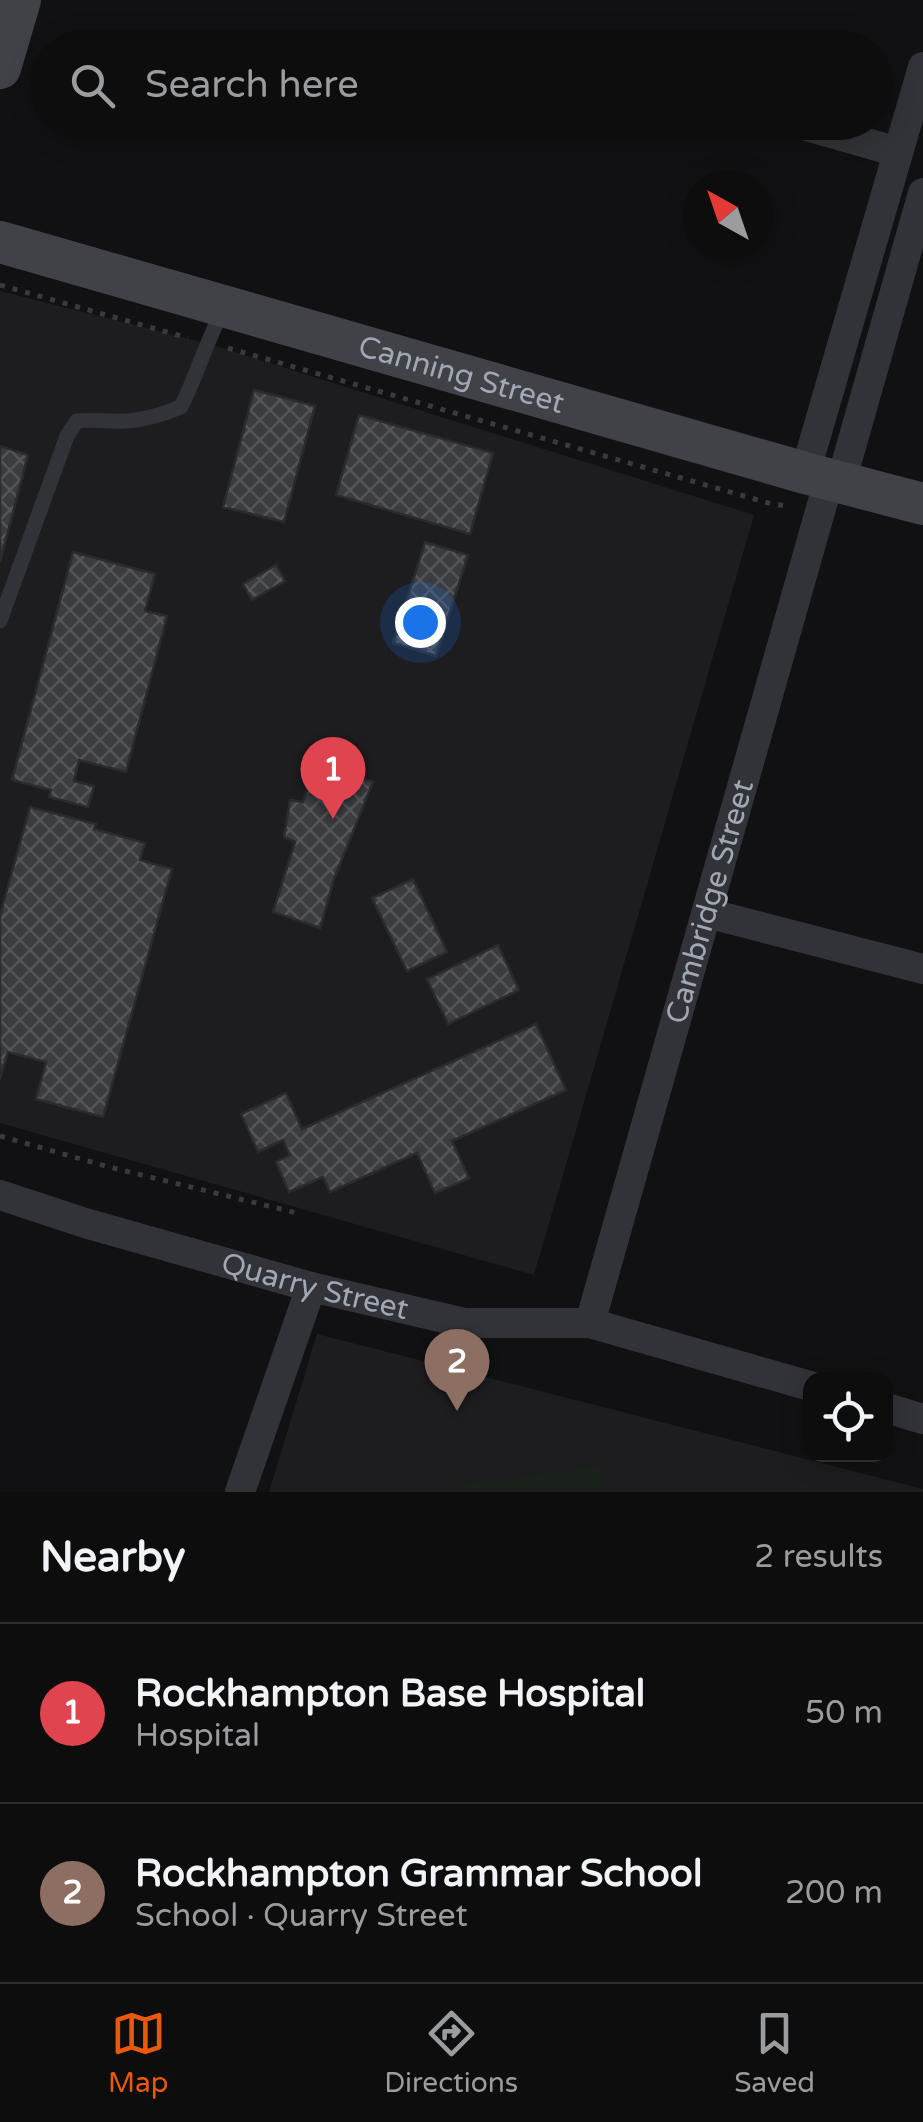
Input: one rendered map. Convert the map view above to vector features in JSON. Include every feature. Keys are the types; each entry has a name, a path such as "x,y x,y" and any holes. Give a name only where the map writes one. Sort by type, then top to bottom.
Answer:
{"street":[{"path":"0,68 20,0"},
{"name":"Cambridge Street","path":"590,1323 706,913 898,152 923,67"},
{"path":"856,140 898,152"},
{"name":"Cambridge Street","path":"817,485 923,193"},
{"name":"Canning Street","path":"0,242 215,324 817,485 923,504"},
{"path":"706,913 923,969"},
{"name":"Quarry Street","path":"0,1195 311,1287 465,1323 590,1323 803,1384"},
{"path":"240,1492 311,1287"},
{"path":"893,1410 923,1419"}],"lane":[{"path":"0,621 67,436 77,421 125,422 181,407 215,324"}],"path":[{"path":"0,285 215,324 772,504 817,485"},
{"path":"0,1136 297,1214"}],"shaded area":[{"path":"0,291 206,343 754,515 534,1275 0,1123"},
{"path":"317,1334 803,1458 803,1462 817,1462 923,1489 923,1492 269,1492"},
{"path":"600,1466 604,1492 408,1492"}],"building":[{"path":"254,390 315,406 284,522 223,507"},
{"path":"359,415 493,453 470,534 336,495"},
{"path":"0,446 28,455 0,562"},
{"path":"425,542 468,555 436,656 393,643"},
{"path":"73,552 155,574 145,611 167,616 126,772 79,760 74,781 94,786 88,807 49,797 51,790 12,780"},
{"path":"276,565 285,581 252,600 243,584"},
{"path":"316,762 373,782 334,879 320,928 273,912 295,842 284,837 290,800 303,802"},
{"path":"30,807 96,824 94,829 145,843 140,860 172,869 103,1117 36,1099 46,1062 8,1052 0,1079 0,915"},
{"path":"413,879 447,952 407,971 372,898"},
{"path":"498,945 519,990 448,1024 427,979"},
{"path":"536,1024 566,1090 452,1141 469,1178 435,1193 417,1153 330,1192 323,1177 289,1192 276,1162 290,1155 283,1140 258,1152 241,1114 286,1093 302,1129"}],"place":[{"name":"Rockhampton Base Hospital","path":"333,819"},
{"name":"Rockhampton Grammar School","path":"457,1411"}]}
